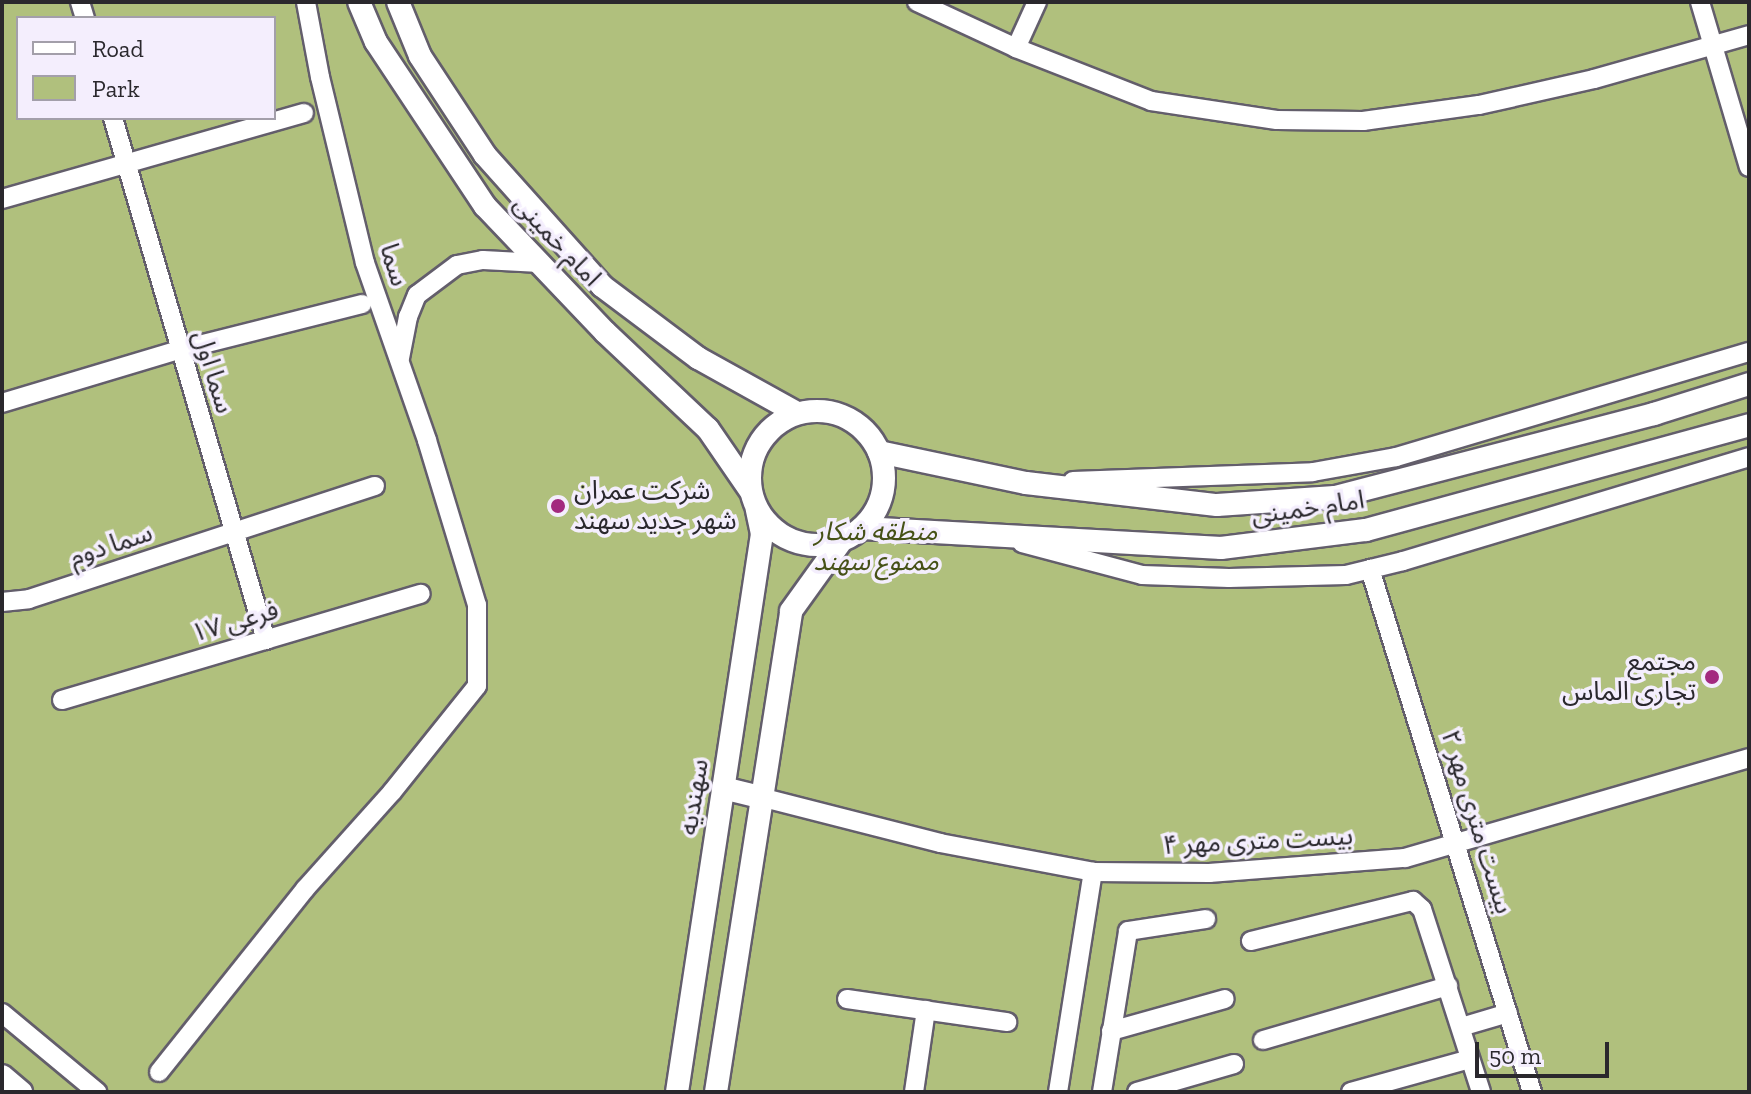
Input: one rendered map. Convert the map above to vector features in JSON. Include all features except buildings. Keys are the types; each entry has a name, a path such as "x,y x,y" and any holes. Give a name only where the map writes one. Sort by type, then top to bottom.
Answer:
{"main road":[{"name":"امام خمینی","path":"359,2 376,42 485,206 605,332 708,429 754,500"},
{"name":"امام خمینی","path":"398,2 420,56 485,155 602,286 698,358 797,413"},
{"name":"امام خمینی","path":"879,452 1026,483 1217,505 1335,497 1654,414 1749,384"},
{"path":"716,1092 791,611 842,540 862,528 875,512 883,493 884,472 879,452 854,422 836,413 817,410 797,413 780,421 765,434 749,470 754,500 785,537 804,544 842,540"},
{"name":"امام خمینی","path":"862,528 1221,548 1366,530 1749,425"},
{"name":"سهندیه","path":"677,1092 762,534 754,500"},
{"path":"723,788 764,798"},
{"path":"2,1076 21,1092"}],"street":[{"name":"سما","path":"159,1072 305,889 392,792 477,686 477,605 365,263 320,77 306,2"},
{"path":"917,2 1016,48 1151,101 1277,120 1363,121 1479,105 1749,35"},
{"path":"1016,48 1037,2"},
{"path":"1700,2 1749,167"},
{"path":"2,199 304,113"},
{"name":"سما اول","path":"114,120 266,640"},
{"path":"399,361 408,317 417,295 457,265 483,260 540,263"},
{"path":"2,403 179,350 362,304"},
{"path":"1026,483 1327,469 1396,457 1749,352"},
{"path":"1000,538 1142,575 1229,578 1346,575 1749,457"},
{"name":"سما دوم","path":"2,602 29,599 375,486"},
{"name":"بیست متری مهر ۲","path":"1370,569 1532,1092"},
{"name":"فرعی ۱۷","path":"62,700 421,594"},
{"name":"بیست متری مهر ۴","path":"764,798 940,843 1093,872 1209,873 1405,858 1749,758"},
{"path":"1058,1092 1093,872"},
{"path":"1251,941 1413,901 1422,909 1481,1092"},
{"path":"1102,1092 1128,931 1206,919"},
{"path":"1263,1040 1448,986"},
{"path":"847,999 1007,1022"},
{"path":"1111,1031 1225,999"},
{"path":"914,1092 926,1010"},
{"path":"2,1013 97,1092"},
{"path":"1461,1027 1508,1013"},
{"path":"1351,1092 1470,1059"},
{"path":"1137,1092 1234,1064"}],"green space":[{"name":"منطقه شکار ممنوع سهند","path":"2,2 1749,2 1749,1092 2,1092"}],"place":[{"name":"شرکت عمران شهر جدید سهند","path":"558,506"},
{"name":"مجتمع تجاری الماس","path":"1712,677"}]}
